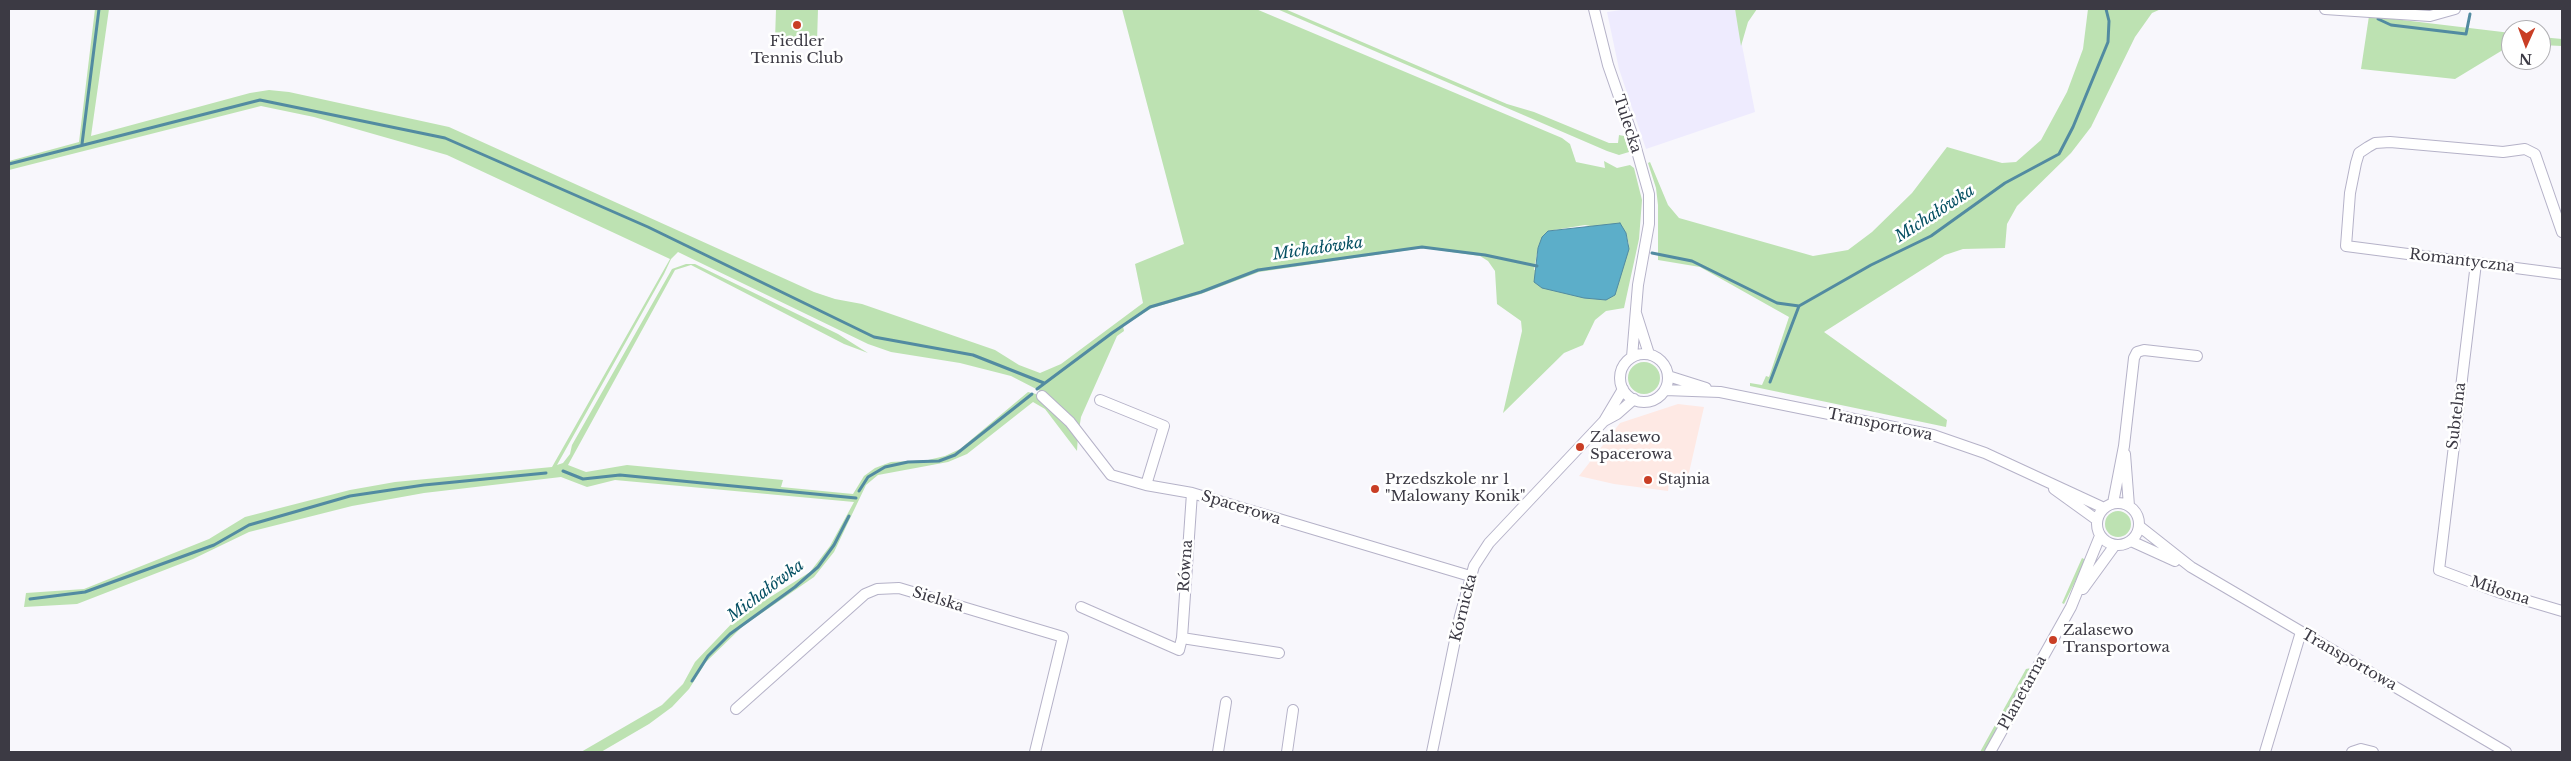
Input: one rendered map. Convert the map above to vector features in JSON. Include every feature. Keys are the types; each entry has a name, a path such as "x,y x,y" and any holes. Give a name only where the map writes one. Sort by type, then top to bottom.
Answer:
{"street":[{"name":"Tulecka","path":"1594,9 1608,65 1634,137 1649,194 1650,211 1647,240 1639,275 1636,312"},
{"path":"2325,9 2430,16 2455,9"},
{"name":"Romantyczna","path":"2562,232 2535,154 2525,149 2503,152 2390,142 2375,143 2360,153 2356,163 2350,193 2346,246 2562,274"},
{"name":"Subtelna","path":"2439,570 2476,263"},
{"path":"1636,312 1648,354"},
{"path":"1632,357 1648,354 1662,362 1668,376 1665,390 1654,400 1640,401 1634,399 1623,389 1622,370 1632,357 1633,328 1636,312"},
{"path":"2124,446 2129,506 2136,513 2139,526 2131,541 2116,545 2100,536 2097,520 2108,505 2124,446 2134,358 2137,352 2144,350 2197,356"},
{"name":"Transportowa","path":"1668,376 1714,391 1933,435 1985,453 2039,478 2108,505"},
{"name":"Kórnicka","path":"1604,421 1623,389"},
{"name":"Transportowa","path":"1665,390 1714,391"},
{"name":"Spacerowa","path":"1042,396 1070,422 1110,475 1146,485 1192,493 1470,576"},
{"name":"Kórnicka","path":"1432,752 1470,576 1489,543 1604,421 1634,399"},
{"path":"1100,400 1164,426 1146,485"},
{"name":"Transportowa","path":"2039,478 2097,520"},
{"name":"Równa","path":"1182,638 1192,493"},
{"path":"2108,505 2129,506"},
{"name":"Transportowa","path":"2139,526 2191,567"},
{"name":"Planetarna","path":"2071,607 2100,536"},
{"name":"Transportowa","path":"2131,541 2191,567 2506,752"},
{"name":"Planetarna","path":"1990,752 2071,607 2116,545"},
{"name":"Miłosna","path":"2439,570 2498,592 2562,611"},
{"name":"Sielska","path":"736,709 865,594 877,589 899,588 1063,637 1035,752"},
{"path":"1081,607 1179,650 1182,638 1280,653"},
{"path":"2264,752 2301,632"},
{"path":"1218,752 1226,702"},
{"path":"1287,752 1293,710"},
{"path":"2352,752 2361,749 2373,752"}],"shaded area":[{"path":"1628,9 1735,9 1755,112 1646,149 1619,69 1607,12"},
{"path":"1678,404 1704,407 1688,477 1670,474 1668,491 1614,484 1579,476 1620,423"}],"green space":[{"path":"95,9 109,9 91,136 250,93 269,90 289,92 449,127 814,292 835,299 862,304 995,350 1019,365 1040,373 1061,364 1143,303 1135,264 1184,244 1122,9 1256,9 1562,138 1570,144 1576,162 1605,168 1604,161 1617,168 1630,165 1634,168 1642,200 1639,239 1624,308 1606,311 1595,320 1583,345 1564,353 1503,413 1522,331 1521,321 1497,304 1495,271 1488,261 1480,256 1423,248 1259,272 1201,294 1152,308 1123,326 1124,331 1117,336 1081,417 1079,430 1058,404 1044,393 1011,376 960,363 891,352 868,344 678,252 671,259 557,465 563,463 570,454 572,445 672,269 686,264 695,264 838,334 868,353 844,344 691,265 675,270 568,465 586,472 627,465 783,480 781,487 853,494 864,476 875,468 891,462 928,460 945,456 960,449 1028,392 1036,394 1055,409 1078,435 1077,451 1045,409 1033,402 967,454 948,462 878,475 866,485 834,552 814,577 743,626 706,662 689,689 672,707 649,724 601,752 581,752 662,705 683,684 695,662 737,618 810,572 830,546 854,502 615,480 587,487 561,477 424,493 352,506 249,532 193,559 77,604 24,607 26,593 84,589 209,539 245,517 350,490 395,482 552,467 670,259 447,155 314,117 261,106 9,170 9,161 79,142","holes":["1585,225 1626,233 1629,245 1534,270 1538,248 1548,231"]},
{"name":"Fiedler Tennis Club","path":"776,9 818,9 817,42 775,40"},
{"path":"1277,9 1285,9 1507,104 1534,112 1609,143 1618,143 1619,135 1624,136 1629,152 1619,155 1607,151"},
{"path":"1735,9 1757,9 1748,22 1741,46"},
{"path":"2088,9 2161,9 2152,13 2135,37 2091,127 2071,153 2017,206 2007,224 2005,248 1963,249 1945,255 1824,332 1947,420 1946,427 1750,386 1750,383 1762,385 1766,376 1769,377 1789,317 1700,267 1658,260 1658,205 1656,188 1648,163 1650,162 1668,205 1679,218 1813,256 1848,250 1872,232 1912,193 1947,147 2002,163 2016,162 2041,140 2067,92 2083,49"},
{"path":"2369,16 2501,32 2501,51 2455,79 2361,69"},
{"path":"2551,38 2562,39 2562,46 2551,45"},
{"path":"1644,362 1650,363 1655,367 1659,372 1659,384 1655,389 1650,393 1644,394 1638,393 1633,389 1629,384 1628,378 1629,372 1633,367 1638,363"},
{"path":"2118,511 2127,515 2131,524 2127,533 2118,537 2109,533 2105,524 2109,515"},
{"path":"2082,558 2086,560 2064,604 2062,603"},
{"path":"2031,668 1984,752 1980,752 2026,669"}],"water":[{"path":"1620,223 1626,233 1629,249 1615,295 1606,300 1584,298 1542,288 1534,282 1538,248 1542,237 1548,231"}],"waterway":[{"path":"82,144 99,9"},
{"name":"Michałówka","path":"1652,253 1692,261 1777,303 1799,306 1871,265 1931,236 2005,183 2059,154 2073,127 2108,42 2109,21 2106,9"},
{"name":"Michałówka","path":"2378,19 2391,25 2466,34 2470,14"},
{"path":"9,164 260,100 445,138 648,227 874,337 973,355 1044,383"},
{"name":"Michałówka","path":"1037,389 1150,307 1201,292 1258,270 1422,247 1485,255 1537,266"},
{"path":"1770,382 1799,306"},
{"name":"Michałówka","path":"859,491 868,477 885,467 908,462 939,461 955,455 1032,394"},
{"path":"563,471 583,479 620,475 856,498"},
{"path":"30,599 85,592 214,545 249,525 350,496 424,485 546,473"},
{"name":"Michałówka","path":"692,681 708,656 730,634 795,587 818,567 834,545 849,516"}],"place":[{"name":"Fiedler Tennis Club","path":"797,25"},
{"name":"Zalasewo Spacerowa","path":"1580,447"},
{"name":"Stajnia","path":"1648,480"},
{"name":"Przedszkole nr 1 \"Malowany Konik\"","path":"1375,489"},
{"name":"Zalasewo Transportowa","path":"2053,640"}]}
